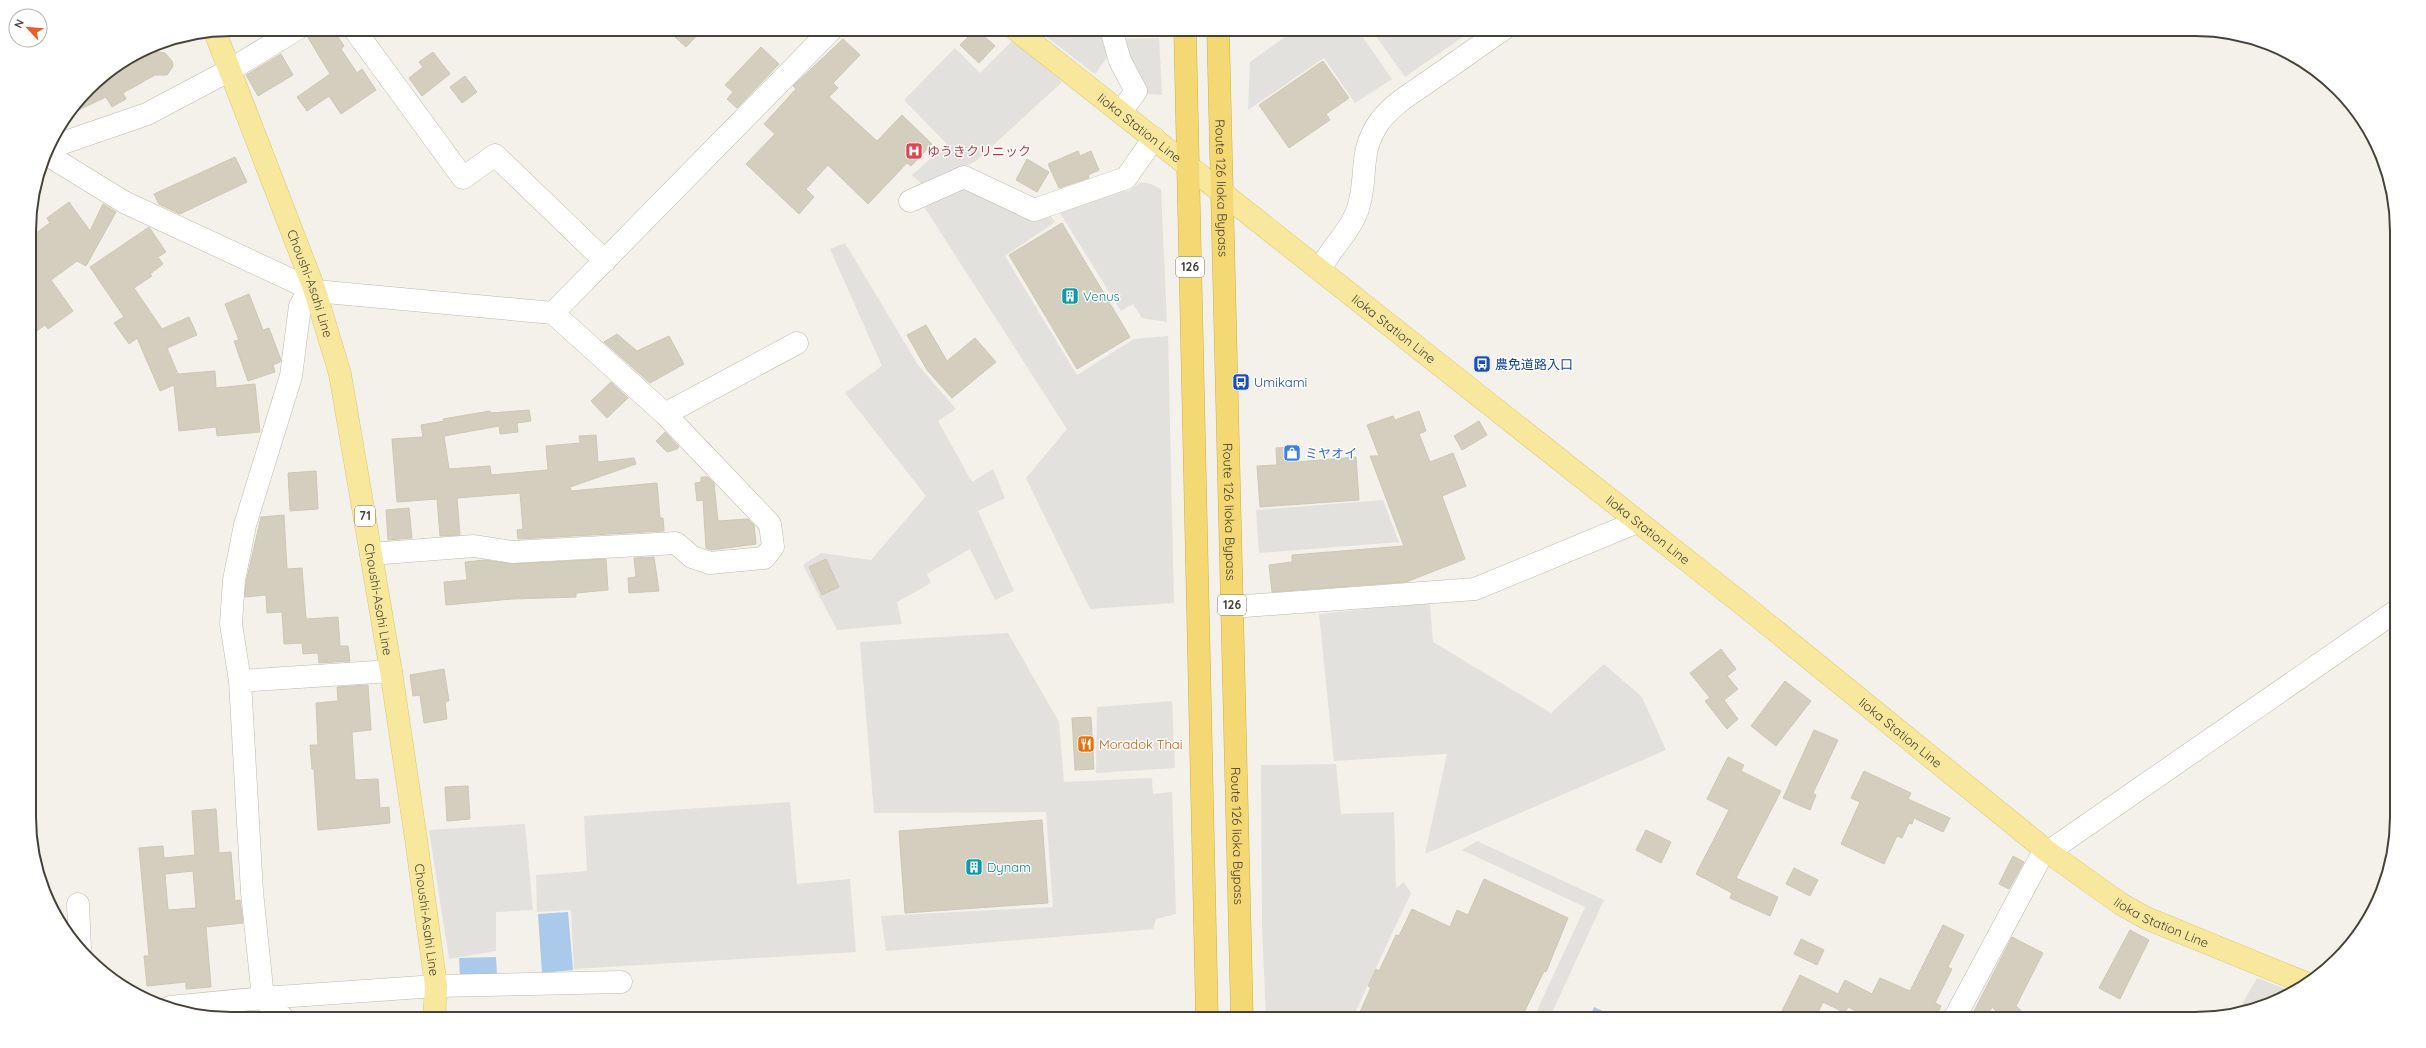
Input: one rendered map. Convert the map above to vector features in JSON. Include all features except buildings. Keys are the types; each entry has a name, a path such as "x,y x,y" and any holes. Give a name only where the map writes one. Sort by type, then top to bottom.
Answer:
{"highway":[{"name":"126","path":"1185,36 1208,1012"},
{"name":"Route 126 Iioka Bypass","path":"1218,36 1242,1012"}],"main road":[{"name":"Choushi-Asahi Line","path":"217,36 315,291 340,374 391,671 436,986 434,1012"},
{"name":"Iioka Station Line","path":"1024,36 1637,522 2047,851 2121,904 2146,918 2300,981"}],"street":[{"path":"56,145 147,114 230,70 286,36"},
{"path":"359,36 463,178 495,155 605,260"},
{"path":"552,313 825,36"},
{"path":"1113,36 1120,61 1136,91 1121,112"},
{"path":"1320,270 1327,256 1354,218 1362,194 1365,152 1381,120 1400,101 1494,36"},
{"path":"910,201 964,177 1034,210 1126,178 1154,138"},
{"path":"51,157 124,202 315,291 552,313 665,414 770,524 773,547 764,558 710,563 692,557 676,543 512,552 474,546 371,554"},
{"path":"277,1012 263,998 252,892 240,681 231,624 234,580 243,533 290,376 300,306 305,297 315,291"},
{"path":"665,414 797,343"},
{"path":"1232,607 1475,589 1637,522"},
{"path":"1958,1012 2047,851 2390,615"},
{"path":"240,681 391,671"},
{"path":"78,904 80,941"},
{"path":"184,1006 263,998 436,986 621,982"}],"shaded area":[{"path":"1045,36 1106,36 1112,51 1095,74"},
{"path":"1286,36 1362,36 1392,79 1355,103 1324,58 1248,110 1250,62"},
{"path":"1376,36 1464,36 1405,77"},
{"path":"1159,38 1162,95 1148,94 1127,67 1122,39"},
{"path":"1013,40 1062,82 976,161 925,187 912,175 947,144 904,100 955,48 980,73"},
{"path":"963,181 1046,210 1055,222 1005,256 1077,375 1134,339 1168,336 1174,603 1090,609 1026,478 1067,429 921,202"},
{"path":"1141,182 1151,184 1161,189 1167,322 1142,318 1133,304 1121,311 1057,208 1107,192 1128,191"},
{"path":"845,243 918,365 956,409 938,421 972,482 993,469 1005,498 978,511 1014,591 995,600 970,549 927,574 931,583 897,602 902,624 837,630 803,565 821,553 871,560 926,496 845,393 882,366 830,249"},
{"path":"1383,500 1399,542 1259,553 1256,510"},
{"path":"1430,602 1433,642 1551,713 1604,664 1642,697 1666,750 1425,854 1447,754 1334,761 1319,614"},
{"path":"1008,633 1059,722 1064,782 1152,778 1153,794 1172,792 1176,914 1156,919 1153,929 886,951 881,916 1053,907 1046,812 874,813 860,642"},
{"path":"1172,701 1175,768 1096,773 1097,707"},
{"path":"1336,764 1341,814 1394,812 1396,888 1404,882 1411,893 1355,1012 1266,1012 1262,927 1261,765"},
{"path":"790,802 797,884 850,879 856,952 574,969 571,910 537,912 536,875 587,871 584,816"},
{"path":"525,824 533,910 496,912 496,951 449,959 429,830"},
{"path":"1477,841 1604,900 1552,1012 1536,1012 1585,907 1462,850"},
{"path":"2257,978 2286,989 2258,1002 2241,1006"}],"water":[{"path":"568,912 573,970 542,973 538,914"},
{"path":"496,957 497,975 460,977 459,958"},
{"path":"1594,1007 1605,1012 1592,1012"}],"place":[{"name":"ゆうきクリニック","path":"914,151"},
{"name":"Venus","path":"1070,296"},
{"name":"農免道路入口","path":"1482,364"},
{"name":"Umikami","path":"1241,382"},
{"name":"ミヤオイ","path":"1292,453"},
{"name":"Moradok Thai","path":"1086,744"},
{"name":"Dynam","path":"974,867"}]}
